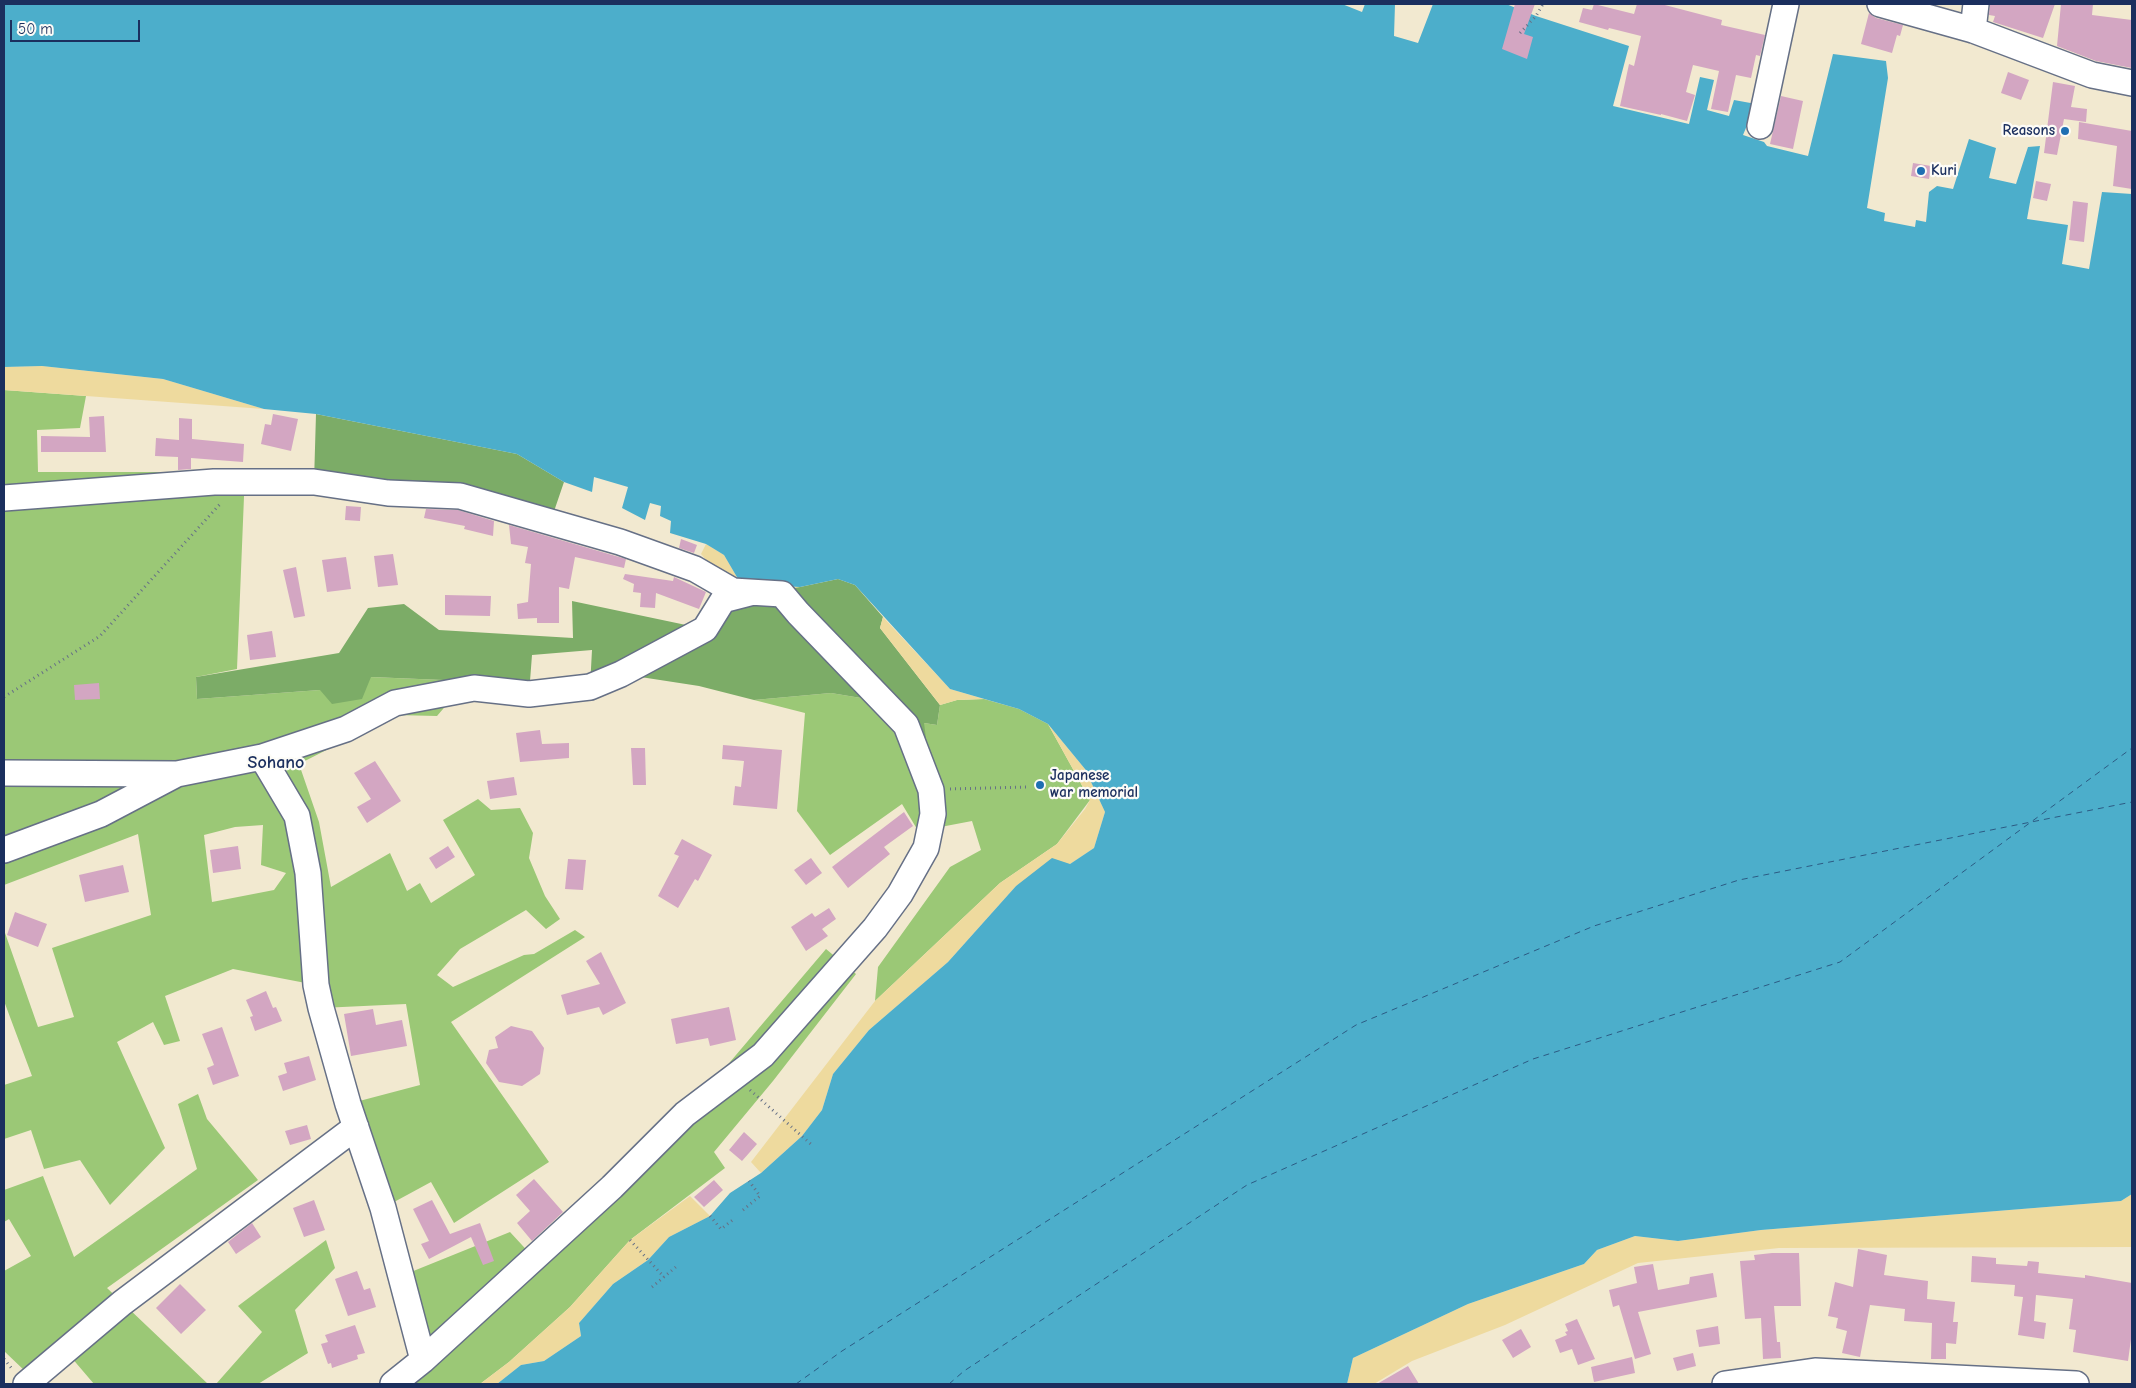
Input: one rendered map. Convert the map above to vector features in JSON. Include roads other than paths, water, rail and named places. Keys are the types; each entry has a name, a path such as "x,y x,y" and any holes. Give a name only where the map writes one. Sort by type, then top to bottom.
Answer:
{"street":[{"path":"1760,126 1786,4"},
{"path":"1880,4 1972,30 2092,75 2132,83"},
{"path":"1972,30 1976,4"},
{"path":"4,498 238,482 314,482 388,493 460,496 620,542 695,570 733,592 782,594 906,725 932,790 933,814 926,848 900,894 875,928 763,1055 685,1114 612,1187 423,1360 393,1384"},
{"path":"4,773 177,774 262,757 346,729 395,703 474,688 529,694 590,687 621,674 705,629 723,600 758,592"},
{"path":"262,757 297,816 308,873 316,985 356,1127 383,1208 423,1360"},
{"path":"4,850 100,814 177,774"},
{"path":"26,1384 122,1303 356,1127"},
{"path":"1725,1384 1815,1371 2076,1384"}],"water":[{"path":"4,4 1342,4 1362,12 1365,4 1395,4 1394,36 1418,43 1433,4 1506,4 1536,16 1629,46 1613,106 1689,124 1700,77 1714,80 1707,110 1729,116 1734,100 1756,104 1743,135 1764,142 1767,146 1808,156 1833,54 1886,61 1888,78 1867,208 1885,213 1884,221 1915,227 1916,220 1926,222 1929,192 1937,186 1953,189 1969,139 1996,148 1989,178 2016,184 2028,147 2040,146 2027,219 2068,225 2062,264 2089,269 2102,192 2132,194 2132,1194 2121,1201 1761,1230 1678,1241 1635,1236 1597,1250 1584,1264 1468,1304 1353,1358 1347,1384 497,1384 521,1365 544,1361 581,1336 579,1323 613,1284 648,1260 669,1237 710,1216 730,1193 761,1173 802,1136 822,1110 833,1074 869,1030 948,962 1016,886 1052,858 1070,864 1094,848 1105,812 1085,769 1048,724 1019,709 950,689 855,585 838,579 800,587 741,584 724,555 706,544 670,533 671,521 660,516 661,506 650,503 645,520 622,508 628,487 594,477 592,492 564,482 517,454 316,414 264,409 163,379 42,366 4,367"}],"place":[{"name":"Reasons","path":"2065,131"},
{"name":"Kuri","path":"1921,171"},
{"name":"Japanese war memorial","path":"1040,785"}],"district":[{"name":"Sohano","path":"276,763"}]}
